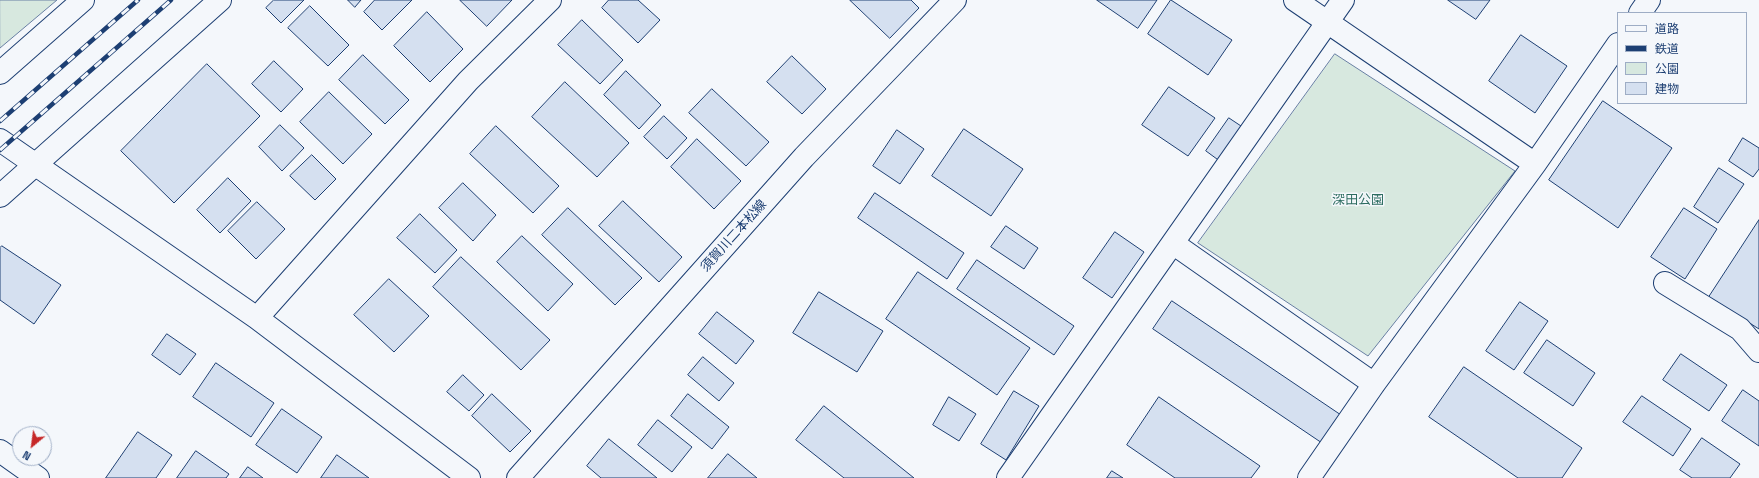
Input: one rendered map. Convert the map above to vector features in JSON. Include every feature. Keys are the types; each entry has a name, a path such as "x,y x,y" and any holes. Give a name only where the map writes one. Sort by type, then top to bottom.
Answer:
{"street":[{"path":"0,73 83,0"},
{"path":"0,196 220,0"},
{"path":"257,318 468,81 550,0"},
{"name":"須賀川二本松線","path":"518,478 804,157 955,0"},
{"path":"1295,0 1535,164"},
{"path":"1008,478 1174,244 1343,0"},
{"path":"1641,12 1648,0"},
{"path":"1309,478 1374,384 1535,164 1617,45"},
{"path":"0,140 257,318 469,478"},
{"path":"1174,244 1374,384"},
{"path":"1665,283 1740,329 1759,351"},
{"path":"0,451 38,478"}],"green space":[{"path":"0,0 57,0 0,48"},
{"name":"深田公園","path":"1335,54 1515,171 1368,356 1198,243"}],"building":[{"path":"274,0 304,0 281,23 266,8"},
{"path":"348,0 361,0 355,7"},
{"path":"375,0 412,0 382,30 364,12"},
{"path":"460,0 512,0 487,26"},
{"path":"609,0 638,0 660,20 638,43 602,8"},
{"path":"850,0 911,0 919,8 890,38"},
{"path":"1097,0 1157,0 1138,28"},
{"path":"1171,0 1232,40 1208,75 1148,34"},
{"path":"1448,0 1490,0 1476,19"},
{"path":"310,6 349,45 328,66 288,28"},
{"path":"427,12 463,49 430,82 394,46"},
{"path":"582,20 623,60 600,84 558,45"},
{"path":"1521,35 1567,66 1535,113 1489,81"},
{"path":"363,55 409,100 385,124 339,80"},
{"path":"792,56 826,89 802,114 767,82"},
{"path":"274,61 303,89 281,112 252,84"},
{"path":"207,64 260,116 174,203 121,151"},
{"path":"626,71 661,105 639,129 604,95"},
{"path":"565,82 629,143 597,177 532,117"},
{"path":"1169,87 1215,118 1188,156 1142,125"},
{"path":"712,89 769,142 746,166 689,113"},
{"path":"329,92 372,134 343,164 300,122"},
{"path":"1603,101 1672,148 1618,228 1549,180"},
{"path":"664,116 687,138 667,159 644,137"},
{"path":"1229,118 1244,128 1221,162 1206,151"},
{"path":"280,125 304,148 282,171 259,147"},
{"path":"496,126 559,186 533,213 470,154"},
{"path":"964,129 1023,169 991,216 932,176"},
{"path":"897,130 924,149 900,184 873,166"},
{"path":"1743,138 1759,148 1759,169 1753,177 1729,161"},
{"path":"697,139 741,181 714,209 671,167"},
{"path":"312,155 336,179 315,200 290,176"},
{"path":"1719,168 1744,184 1718,223 1694,207"},
{"path":"228,178 251,201 220,233 197,210"},
{"path":"463,183 496,215 473,241 439,208"},
{"path":"875,193 964,253 947,279 858,218"},
{"path":"623,201 682,257 659,282 599,226"},
{"path":"257,202 285,229 256,259 228,231"},
{"path":"568,208 642,278 615,305 542,235"},
{"path":"1684,208 1717,229 1685,279 1651,257"},
{"path":"420,214 457,250 435,273 397,238"},
{"path":"1759,220 1759,329 1709,297"},
{"path":"1006,226 1038,248 1024,269 991,247"},
{"path":"1115,232 1144,252 1112,298 1083,278"},
{"path":"522,236 573,284 548,311 497,262"},
{"path":"2,246 61,285 34,324 0,300 0,248"},
{"path":"461,257 550,340 521,370 433,287"},
{"path":"977,260 1074,326 1054,355 957,289"},
{"path":"918,272 1030,348 997,395 886,319"},
{"path":"389,279 429,316 394,352 354,315"},
{"path":"819,292 883,331 857,372 793,333"},
{"path":"1172,301 1341,415 1322,443 1153,329"},
{"path":"1520,302 1548,321 1514,370 1486,351"},
{"path":"717,312 754,341 736,364 699,334"},
{"path":"167,334 196,354 180,375 152,355"},
{"path":"1547,340 1595,373 1573,406 1524,373"},
{"path":"1681,354 1727,385 1709,411 1663,380"},
{"path":"703,357 734,383 719,401 688,375"},
{"path":"216,363 274,403 251,437 193,397"},
{"path":"1464,367 1582,448 1562,478 1518,478 1429,417"},
{"path":"463,375 484,395 469,411 447,392"},
{"path":"1743,390 1759,401 1759,446 1722,421"},
{"path":"1014,391 1039,406 1006,460 981,444"},
{"path":"492,394 531,431 510,452 472,416"},
{"path":"688,394 729,427 712,449 671,416"},
{"path":"1642,396 1691,429 1673,456 1623,422"},
{"path":"949,397 976,414 959,441 933,425"},
{"path":"1159,397 1260,466 1251,478 1175,478 1127,445"},
{"path":"824,406 914,478 844,478 796,440"},
{"path":"282,409 322,437 297,473 256,445"},
{"path":"658,420 692,447 672,472 638,445"},
{"path":"138,432 172,455 156,478 106,478"},
{"path":"1702,438 1740,464 1730,478 1692,478 1680,470"},
{"path":"609,439 657,478 601,478 587,466"},
{"path":"196,451 229,474 226,478 177,478"},
{"path":"728,454 757,478 708,478"},
{"path":"337,455 369,478 321,478"},
{"path":"248,467 263,478 240,478"},
{"path":"1112,471 1123,478 1107,478"}],"railway":[{"path":"0,121 138,0"},
{"path":"0,150 171,0"}]}
